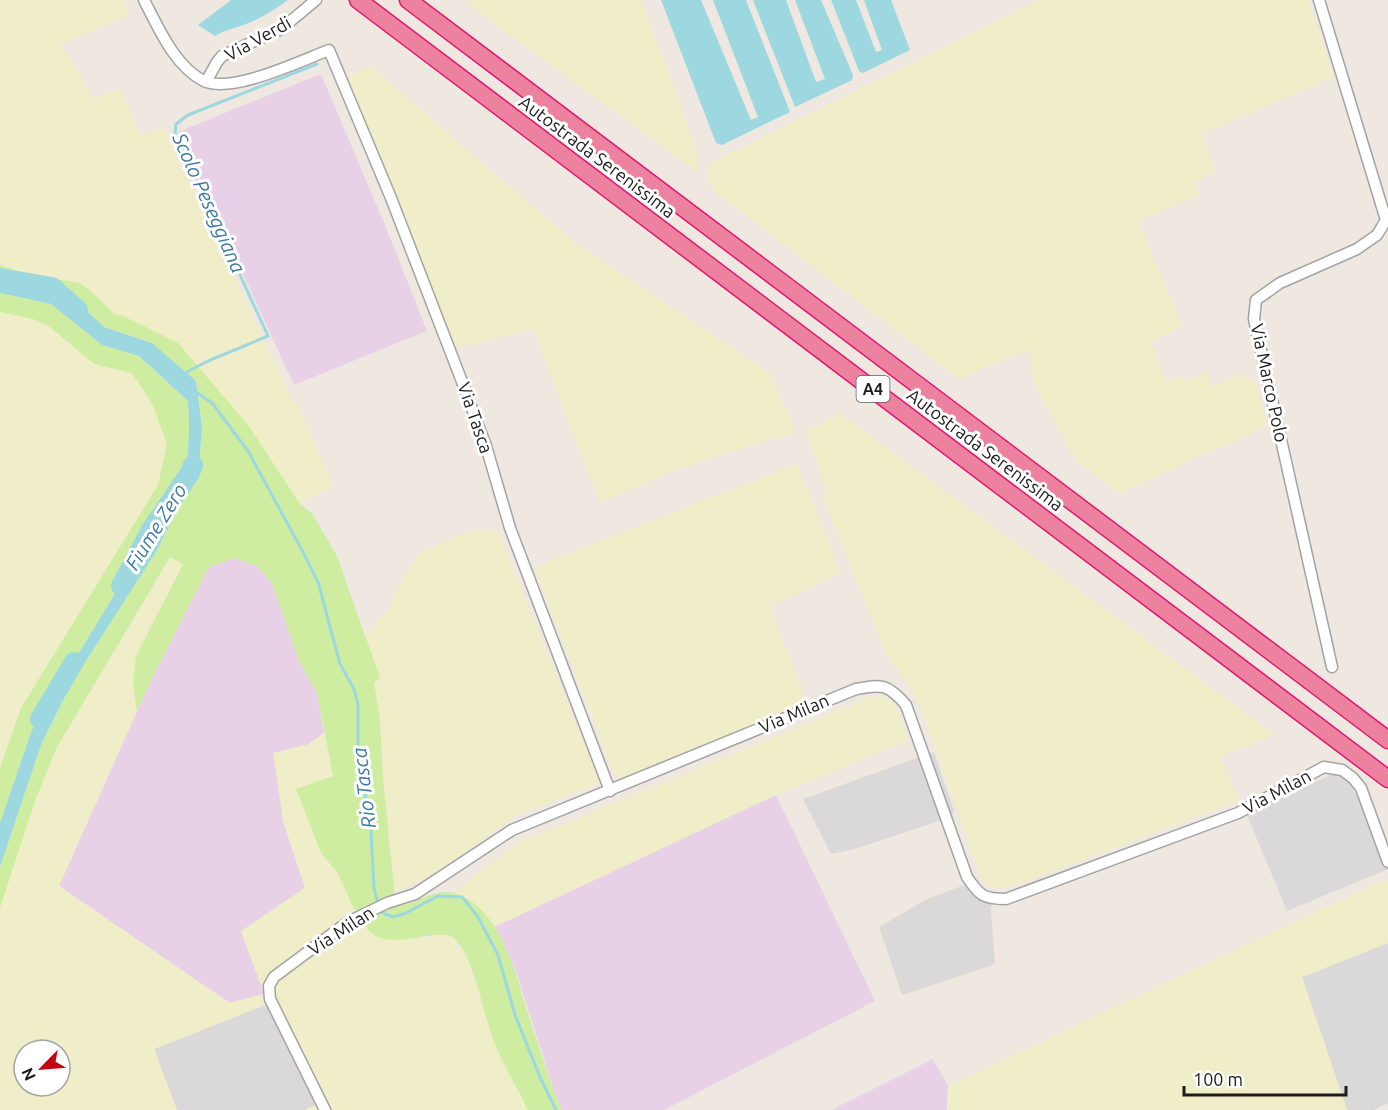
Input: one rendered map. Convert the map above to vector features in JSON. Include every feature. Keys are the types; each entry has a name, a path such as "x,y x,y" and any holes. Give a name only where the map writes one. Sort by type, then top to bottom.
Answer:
{"highway":[{"name":"Autostrada Serenissima","path":"358,0 1388,779"},
{"name":"Autostrada Serenissima","path":"408,0 1388,740"}],"street":[{"path":"144,0 173,51 185,66 206,82"},
{"name":"Via Verdi","path":"316,0 281,29 222,56 206,82 218,85 241,82 329,50"},
{"name":"Via Marco Polo","path":"1319,0 1386,220 1377,235 1357,249 1280,283 1256,300 1254,319 1332,667"},
{"name":"Via Tasca","path":"329,50 392,198 457,368 486,446 510,528 610,790"},
{"name":"Via Milan","path":"326,1110 270,999 269,986 274,977 348,922 387,903 415,894 512,830 856,689 877,685 893,690 906,705 967,877 978,893 990,899 1006,899 1238,813 1324,767 1342,770 1361,788 1388,862"}],"shaded area":[{"path":"321,74 427,331 294,385 178,132"},
{"path":"234,558 257,566 272,583 299,661 317,693 324,733 309,744 283,821 305,888 242,931 265,994 230,1003 59,886 152,678 209,567"},
{"path":"934,752 954,811 951,817 858,848 831,854 803,799"},
{"path":"1343,769 1388,860 1388,869 1287,911 1247,815"},
{"path":"776,795 875,1001 664,1110 562,1110 517,974 499,933 494,927"},
{"path":"978,880 983,891 992,898 995,964 902,995 879,927 927,899"},
{"path":"1388,943 1388,1103 1374,1110 1347,1110 1302,977"},
{"path":"270,1003 322,1102 305,1110 177,1110 154,1049"},
{"path":"933,1059 948,1086 947,1110 831,1110"}],"green space":[{"path":"0,0 122,0 130,15 61,44 94,98 120,89 141,136 162,128 169,136 292,400 297,403 331,480 331,487 300,504 248,425 114,314 91,291 79,283 23,273 0,265"},
{"path":"476,0 641,0 685,117 697,153 699,173 466,3"},
{"path":"1038,0 1308,0 1334,77 1201,134 1215,171 1194,182 1199,194 1138,221 1182,326 1151,342 1166,382 1180,376 1190,380 1206,372 1213,386 1238,375 1256,382 1267,426 1119,493 1077,462 1033,382 1030,349 959,379 712,189 708,177 709,164"},
{"path":"370,66 574,242 770,373 796,433 675,470 600,503 533,329 456,348 348,77"},
{"path":"0,265 23,273 79,283 91,291 114,314 121,315 178,343 248,425 300,504 312,513 337,556 380,678 374,683 380,719 383,779 396,907 432,894 447,892 470,901 483,912 494,926 511,959 562,1110 528,1110 497,1049 474,975 462,948 454,938 434,935 390,940 377,936 367,927 361,911 354,909 337,872 321,853 296,789 333,776 317,693 299,661 272,583 257,566 234,558 209,567 137,711 133,682 136,656 183,564 170,557 57,747 35,801 0,908 0,867 41,745 71,684 156,552 199,467 202,427 196,381 152,343 104,327 69,294 0,279"},
{"path":"0,293 51,304 102,345 139,356 188,401 189,423 187,455 180,487 32,730 0,823 0,768 21,708 158,485 167,444 153,405 132,373 94,364 50,327 33,319 0,312"},
{"path":"0,312 33,319 50,327 94,364 132,373 153,405 167,444 158,485 21,708 0,768"},
{"path":"838,412 1275,735 1219,757 1240,800 1028,881 995,889 989,887 981,878 919,703 906,680 887,656 822,495 827,491 805,430 824,422"},
{"path":"797,464 841,573 769,607 807,703 624,780 613,771 534,567"},
{"path":"473,530 497,530 600,783 517,815 435,873 395,892 383,779 380,719 366,636 391,606 404,575 420,552"},
{"path":"171,557 183,563 136,656 133,682 137,711 59,886 229,1003 264,994 241,931 305,888 283,821 273,753 309,744 324,733 333,776 321,853 337,872 354,909 361,911 363,921 377,936 419,939 444,934 453,937 468,961 496,1047 528,1110 305,1110 322,1102 270,1003 154,1049 177,1110 0,1110 0,908 35,801 57,747"},
{"path":"879,696 887,698 894,704 909,740 776,795 494,927 476,904 453,893 516,844 868,698"},
{"path":"1385,879 1388,885 1388,943 1302,977 1347,1110 947,1110 948,1086"}],"water":[{"path":"231,0 288,0 257,19 215,36 198,25"},
{"path":"661,0 701,0 751,120 758,117 713,0 746,0 790,112 722,145 716,143"},
{"path":"753,0 786,0 816,82 825,79 795,0 821,0 853,75 852,80 795,107"},
{"path":"831,0 856,0 876,52 882,50 864,0 891,0 910,50 863,73 859,71"},
{"path":"0,279 69,294 104,327 152,343 196,381 202,427 199,467 156,552 71,684 41,745 0,867 0,823 32,730 180,487 187,455 189,423 188,401 139,356 102,345 51,304 0,293"}],"waterway":[{"name":"Scolo Peseggiana","path":"183,374 268,336 175,133 176,124 188,115 317,64"},
{"name":"Fiume Zero","path":"0,278 52,287 78,310"},
{"name":"Rio Tasca","path":"196,392 212,403 248,451 318,582 340,664 354,689 358,704 358,750 371,830 374,888 379,908 385,914 394,917 438,896 462,897 478,917 498,955 515,1015 556,1110"},
{"name":"Fiume Zero","path":"121,586 151,530 190,473 193,465"},
{"name":"Fiume Zero","path":"40,719 74,662"}]}
